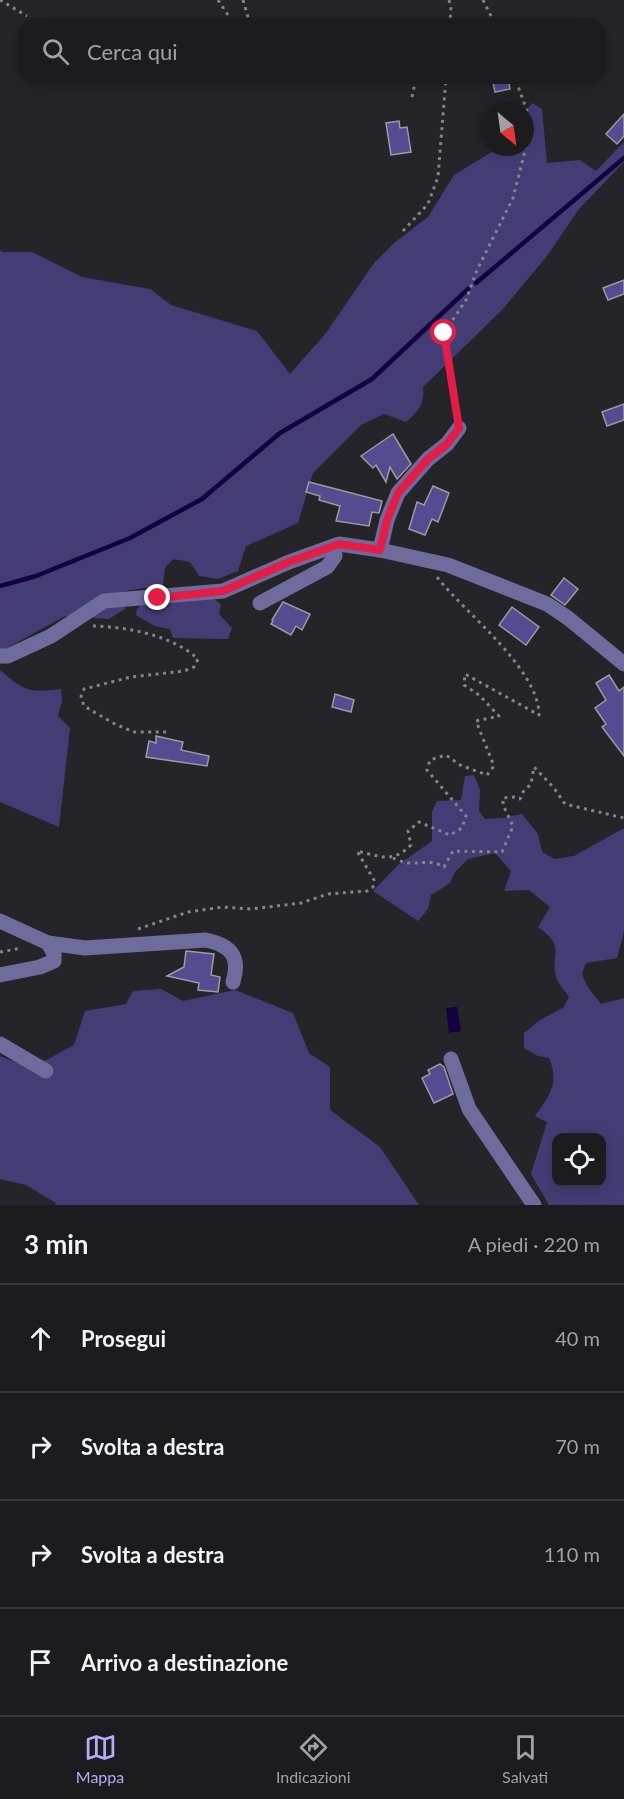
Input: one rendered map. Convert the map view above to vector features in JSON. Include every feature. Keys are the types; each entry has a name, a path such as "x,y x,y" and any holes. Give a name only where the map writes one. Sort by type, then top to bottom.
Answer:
{"street":[{"path":"380,550 387,520 398,493 428,459 447,444 459,428"},
{"path":"0,656 8,656 51,636 105,601 223,591 289,562 339,544 380,550 448,565 547,604 568,618 624,664"},
{"path":"260,603 327,567 335,556 334,546"},
{"path":"0,921 48,943 85,948 206,940 223,943 234,957 237,969 233,982"},
{"path":"0,975 40,967 54,961 54,954 48,943"},
{"path":"0,1044 46,1071"},
{"path":"451,1059 469,1109 534,1205"}],"path":[{"path":"0,0 27,16"},
{"path":"218,0 230,18"},
{"path":"243,0 248,18"},
{"path":"449,0 450,18"},
{"path":"483,0 492,18"},
{"path":"412,97 415,84"},
{"path":"403,231 428,204 438,177 446,84"},
{"path":"459,428 444,333 466,300 477,270 513,198 525,151 530,117 517,84"},
{"path":"391,858 403,853 411,845 408,831 418,822 450,835 462,828 466,816 427,770 430,760 446,754 460,765 487,775 494,766 476,721 499,716 464,685 465,674 539,715 538,697 504,646 444,586 432,570 433,561"},
{"path":"71,623 140,631 189,652 198,659 194,667 184,671 131,676 84,689 81,696 84,706 113,723 133,732 166,732"},
{"path":"128,933 188,912 223,907 251,909 301,903 328,894 368,891 373,887 374,880 357,851 409,863 423,861 437,863 444,867 453,851 502,852 513,826 503,805 503,798 520,799 531,784 534,767 554,788 565,804 624,818"},
{"path":"0,952 48,943"}],"shaded area":[{"path":"534,104 542,109 547,163 580,160 596,171 624,142 624,162 579,209 547,256 502,310 423,387 422,403 414,414 406,422 384,414 361,425 313,473 298,523 246,546 238,571 218,579 199,576 190,562 173,559 165,568 163,585 125,591 125,609 109,619 65,616 0,652 0,250 3,252 32,252 82,277 150,289 171,305 257,331 290,374 326,333 374,263 394,243 428,217 454,175 485,156 534,156"},
{"path":"150,594 213,598 221,605 219,614 232,628 228,639 173,638 170,629 155,626 136,615 137,609"},
{"path":"0,670 28,689 41,691 61,689 62,701 58,716 70,728 59,827 0,802"},
{"path":"474,775 480,790 479,811 485,819 522,814 538,834 542,852 555,859 574,856 624,828 624,931 617,958 586,963 582,974 587,986 601,1004 624,998 624,1205 549,1205 531,1174 547,1122 535,1116 551,1089 553,1075 549,1058 538,1056 524,1048 524,1033 540,1020 564,1007 569,997 556,977 555,945 538,927 550,907 529,890 504,891 511,871 495,853 468,859 455,872 450,883 431,895 428,909 418,921 373,891 398,865 432,841 432,812 437,801 461,800 465,776"},
{"path":"161,989 183,1001 235,990 293,1013 309,1053 330,1067 330,1110 380,1147 419,1205 55,1205 56,1203 26,1185 0,1179 0,1056 12,1061 31,1064 46,1060 74,1045 85,1011 126,1004 133,991"},
{"path":"457,1007 461,1031 449,1033 446,1008"}],"building":[{"path":"493,84 509,84 510,89 495,92"},
{"path":"624,114 624,136 617,144 606,134"},
{"path":"399,121 400,128 407,127 411,152 391,155 386,123"},
{"path":"624,280 624,294 608,300 603,288"},
{"path":"624,404 624,420 607,426 602,412"},
{"path":"393,434 411,464 397,479 390,467 386,482 376,465 373,468 361,456"},
{"path":"309,482 382,501 379,513 372,512 369,526 336,521 340,506 319,500 320,496 306,492"},
{"path":"433,486 449,493 438,522 432,519 425,535 409,529 417,502 424,505"},
{"path":"564,578 578,589 565,605 551,595"},
{"path":"283,602 310,614 302,630 296,626 291,635 271,624"},
{"path":"512,607 539,627 526,645 499,625"},
{"path":"609,675 619,691 624,687 624,756 602,727 606,724 595,708 606,700 596,683"},
{"path":"335,694 354,700 351,712 332,707"},
{"path":"156,736 183,742 181,750 209,756 207,766 146,757 149,741 156,743"},
{"path":"186,951 214,954 211,975 220,977 218,992 198,990 199,983 167,976 184,967"},
{"path":"440,1064 444,1067 453,1094 434,1103 422,1078 430,1074 428,1070"}],"waterway":[{"path":"476,283 624,158"},
{"path":"0,586 36,576 130,538 202,499 280,433 372,379 468,289"}],"route":[{"path":"158,598 223,591 289,562 339,544 380,550 387,520 398,493 428,459 447,444 459,428 444,333"}]}
